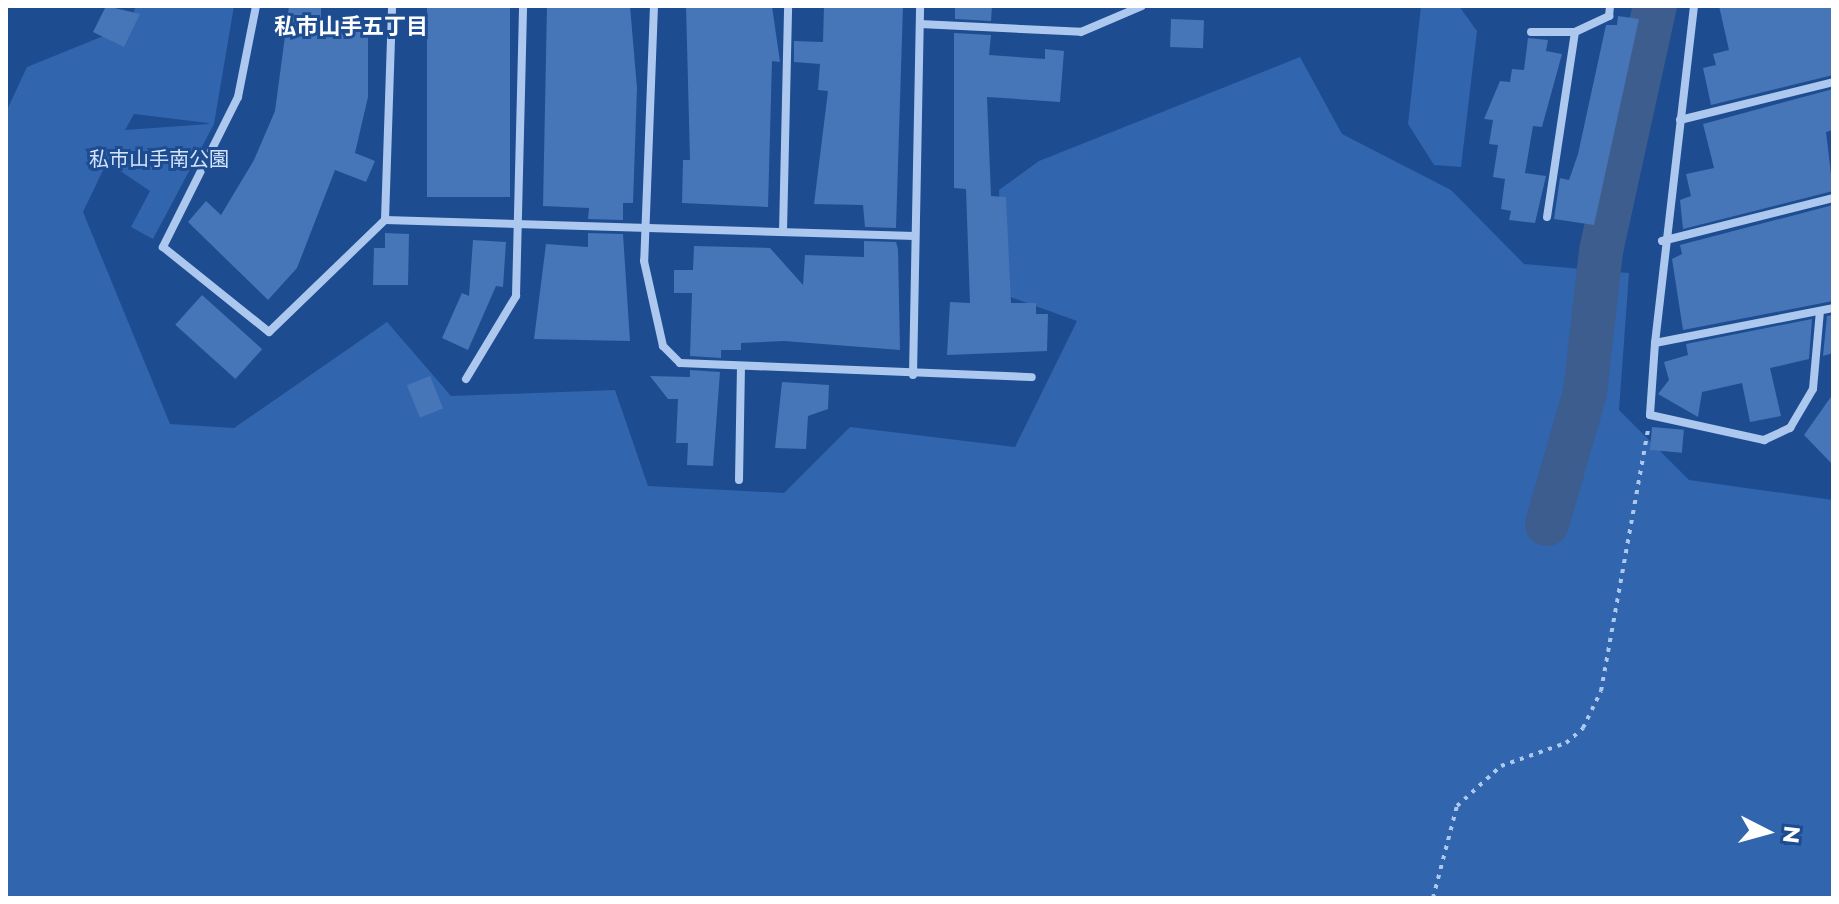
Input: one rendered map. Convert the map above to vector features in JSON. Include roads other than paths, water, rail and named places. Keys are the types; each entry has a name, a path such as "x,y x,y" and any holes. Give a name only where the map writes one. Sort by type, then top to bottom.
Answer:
{"street":[{"path":"256,6 238,97 163,247 269,332 385,220 392,6"},
{"path":"466,379 516,296 523,6"},
{"path":"654,6 649,228 644,261 663,346 680,363 741,370 1032,377"},
{"path":"783,232 788,6"},
{"path":"913,375 920,6"},
{"path":"920,24 1081,32 1142,6"},
{"path":"1531,32 1575,32 1609,16 1610,6"},
{"path":"1694,6 1662,241 1650,415 1764,440 1790,428 1813,389 1820,311"},
{"path":"1547,217 1575,32"},
{"path":"1680,120 1833,82"},
{"path":"1662,241 1833,198"},
{"path":"385,220 915,236"},
{"path":"1655,343 1833,308"},
{"path":"739,480 741,370"}],"waterway":[{"path":"1547,524 1585,392 1601,251 1655,6"}],"district":[{"name":"私市山手五丁目","path":"351,27"}],"park label":[{"name":"私市山手南公園","path":"159,159"}]}
